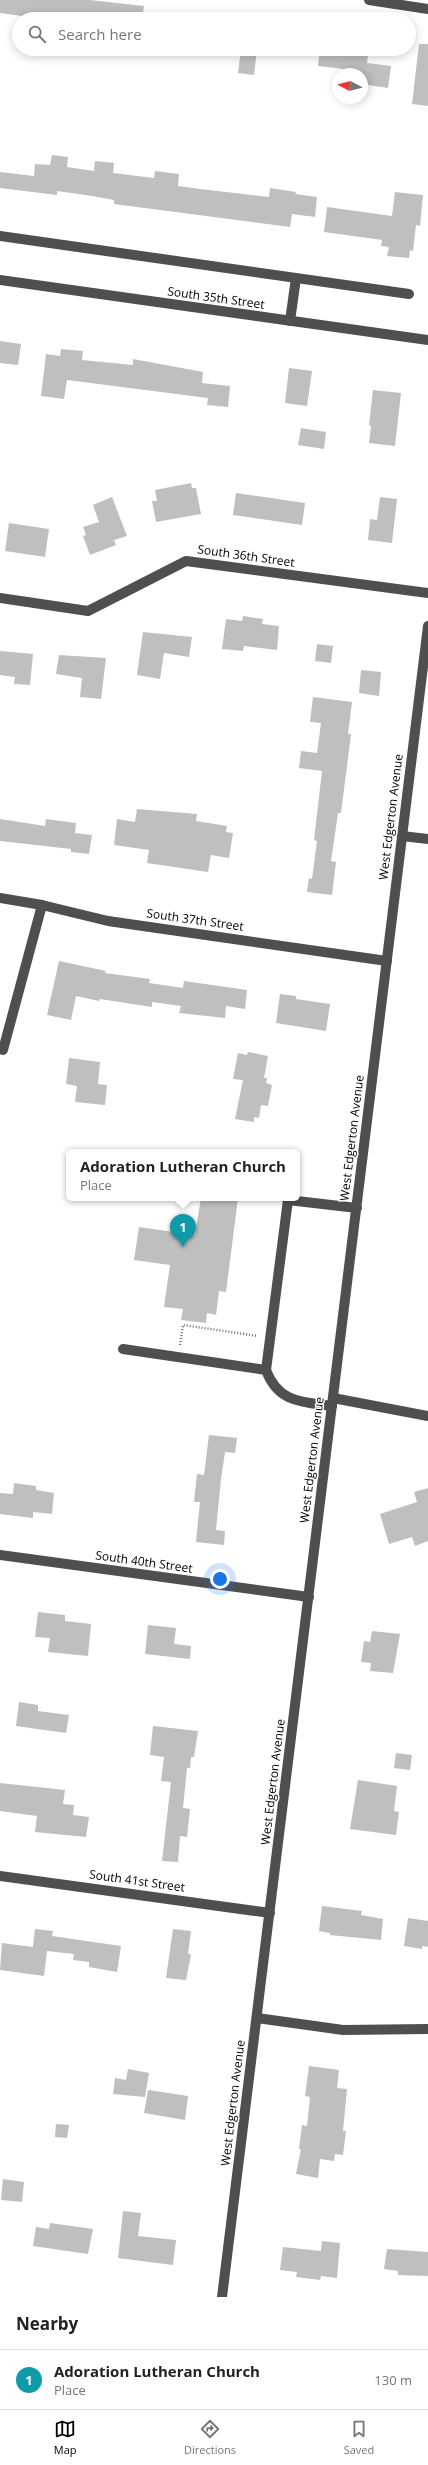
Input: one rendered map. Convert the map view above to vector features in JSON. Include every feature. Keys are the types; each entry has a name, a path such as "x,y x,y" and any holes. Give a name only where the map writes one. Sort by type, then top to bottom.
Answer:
{"street":[{"path":"369,0 428,9"},
{"path":"0,236 409,294"},
{"path":"290,321 296,278"},
{"name":"South 35th Street","path":"0,280 428,340"},
{"name":"South 36th Street","path":"0,598 88,610 186,561 428,593"},
{"name":"West Edgerton Avenue","path":"222,2297 428,626"},
{"path":"402,836 428,839"},
{"name":"South 37th Street","path":"0,898 42,905 108,921 387,961"},
{"path":"3,1050 42,905"},
{"path":"288,1201 266,1370 271,1383 290,1400 333,1402 428,1416"},
{"path":"297,1201 357,1208"},
{"path":"123,1349 266,1370"},
{"name":"South 40th Street","path":"0,1555 309,1597"},
{"name":"South 41st Street","path":"0,1876 270,1913"},
{"path":"257,2018 343,2030 428,2029"}],"path":[{"path":"179,1357 183,1325 270,1338"}],"building":[{"path":"0,0 90,0 144,6 143,12 12,12 12,15 0,13"},
{"path":"419,44 428,44 428,106 412,104"},
{"path":"240,56 256,56 254,75 238,73"},
{"path":"319,56 368,56 367,63 391,66 388,88 368,85 368,68 335,68 318,66"},
{"path":"52,155 68,157 67,167 94,171 95,161 114,163 113,173 154,178 155,171 179,174 178,186 269,197 270,188 296,192 295,194 317,197 315,217 292,214 290,227 114,204 114,200 57,191 57,195 0,188 0,172 34,176 35,164 50,165"},
{"path":"395,192 423,195 420,226 416,225 413,251 410,250 409,258 387,256 389,247 381,246 382,240 324,232 327,207 392,216"},
{"path":"0,341 21,344 18,365 0,363"},
{"path":"61,349 83,351 82,360 133,365 133,359 203,372 202,383 230,386 228,407 207,405 208,398 67,380 64,399 41,396 46,354 60,356"},
{"path":"289,368 312,371 307,406 285,403"},
{"path":"373,390 401,393 395,446 369,443 371,426 369,425"},
{"path":"301,428 326,432 324,449 298,445"},
{"path":"191,483 192,488 196,488 201,514 156,522 152,501 157,501 155,490"},
{"path":"236,493 305,503 302,525 233,515"},
{"path":"112,497 127,536 114,540 116,545 90,555 83,536 86,535 83,527 99,522 93,505"},
{"path":"380,497 397,499 392,543 368,540 370,519 377,520"},
{"path":"9,523 49,529 45,557 5,551"},
{"path":"243,616 263,619 262,624 279,626 277,650 244,646 243,651 222,649 226,619 242,621"},
{"path":"143,632 192,637 189,657 164,653 160,679 137,675"},
{"path":"317,644 333,646 331,663 315,661"},
{"path":"0,651 33,654 30,685 14,684 15,677 0,675"},
{"path":"59,655 106,658 101,699 80,697 82,678 56,674"},
{"path":"361,670 381,672 379,696 359,693"},
{"path":"313,697 352,702 348,734 351,734 341,813 338,813 331,861 336,862 332,895 307,892 309,878 312,879 317,841 314,840 322,771 299,768 301,751 317,753 321,723 310,722"},
{"path":"137,809 197,814 196,821 227,826 226,832 233,833 229,858 211,855 208,872 147,863 149,850 114,845 117,819 135,822"},
{"path":"0,819 45,826 46,819 76,823 75,833 92,835 89,854 71,852 71,849 0,841"},
{"path":"59,961 106,971 105,973 150,979 149,983 183,988 184,981 247,990 245,1009 226,1006 225,1018 179,1013 181,1006 152,1002 152,1007 100,999 99,1001 76,996 71,1020 47,1015"},
{"path":"280,994 296,996 296,999 330,1004 326,1031 276,1023"},
{"path":"248,1052 268,1056 264,1078 267,1078 266,1083 272,1085 268,1106 261,1105 259,1118 254,1117 254,1122 235,1119 243,1080 233,1079 238,1053 247,1055"},
{"path":"69,1058 100,1062 98,1084 107,1085 105,1105 75,1102 77,1086 66,1084"},
{"path":"201,1201 238,1201 226,1292 219,1291 216,1315 207,1313 206,1323 181,1320 183,1309 164,1307 170,1265 134,1260 139,1227 195,1235"},
{"path":"209,1435 237,1438 235,1453 225,1452 221,1479 216,1530 225,1531 224,1545 196,1542 200,1502 194,1502 197,1474 204,1475"},
{"path":"14,1483 36,1486 36,1490 54,1493 52,1514 33,1512 33,1518 0,1514 0,1493 13,1494"},
{"path":"428,1488 428,1541 415,1546 412,1537 389,1544 380,1514 417,1502 414,1492"},
{"path":"38,1612 65,1615 65,1621 91,1624 88,1656 48,1652 50,1638 35,1637"},
{"path":"148,1625 176,1628 174,1644 191,1646 190,1659 145,1654"},
{"path":"372,1631 400,1634 393,1673 370,1671 371,1663 361,1662 364,1641 370,1642"},
{"path":"19,1702 38,1705 38,1711 69,1715 66,1733 16,1726"},
{"path":"153,1726 198,1731 194,1757 191,1757 190,1768 187,1768 183,1808 190,1809 187,1837 180,1836 178,1862 162,1861 171,1782 161,1781 164,1757 150,1755"},
{"path":"396,1753 412,1755 410,1770 394,1768"},
{"path":"358,1780 397,1786 394,1811 399,1812 396,1835 350,1829"},
{"path":"0,1783 65,1790 63,1804 74,1805 73,1815 89,1817 86,1837 35,1832 37,1816 0,1811"},
{"path":"322,1906 362,1911 361,1915 383,1919 381,1940 330,1935 330,1933 319,1931"},
{"path":"408,1918 428,1921 428,1947 422,1946 422,1949 404,1946"},
{"path":"35,1929 53,1931 52,1936 121,1946 117,1972 89,1967 89,1962 73,1960 74,1954 47,1951 44,1976 0,1970 2,1943 33,1947"},
{"path":"173,1929 191,1931 188,1953 191,1955 186,1980 166,1978"},
{"path":"309,2066 339,2070 337,2088 347,2089 343,2131 346,2131 343,2155 335,2154 334,2161 320,2159 318,2178 296,2174 301,2149 299,2149 302,2125 307,2126 310,2097 305,2096"},
{"path":"128,2069 149,2073 145,2097 113,2094 115,2078 126,2080"},
{"path":"148,2090 188,2096 185,2120 144,2113"},
{"path":"56,2124 69,2125 67,2138 55,2137"},
{"path":"3,2179 24,2182 22,2202 1,2200"},
{"path":"123,2211 141,2213 138,2236 176,2240 173,2265 118,2258"},
{"path":"50,2223 93,2229 88,2254 33,2246 36,2227 49,2229"},
{"path":"322,2241 340,2243 337,2278 321,2276 320,2280 296,2277 297,2272 280,2270 283,2247 321,2251"},
{"path":"387,2249 428,2252 428,2276 398,2275 398,2271 384,2269"}],"place":[{"name":"Adoration Lutheran Church","path":"183,1247"}]}
